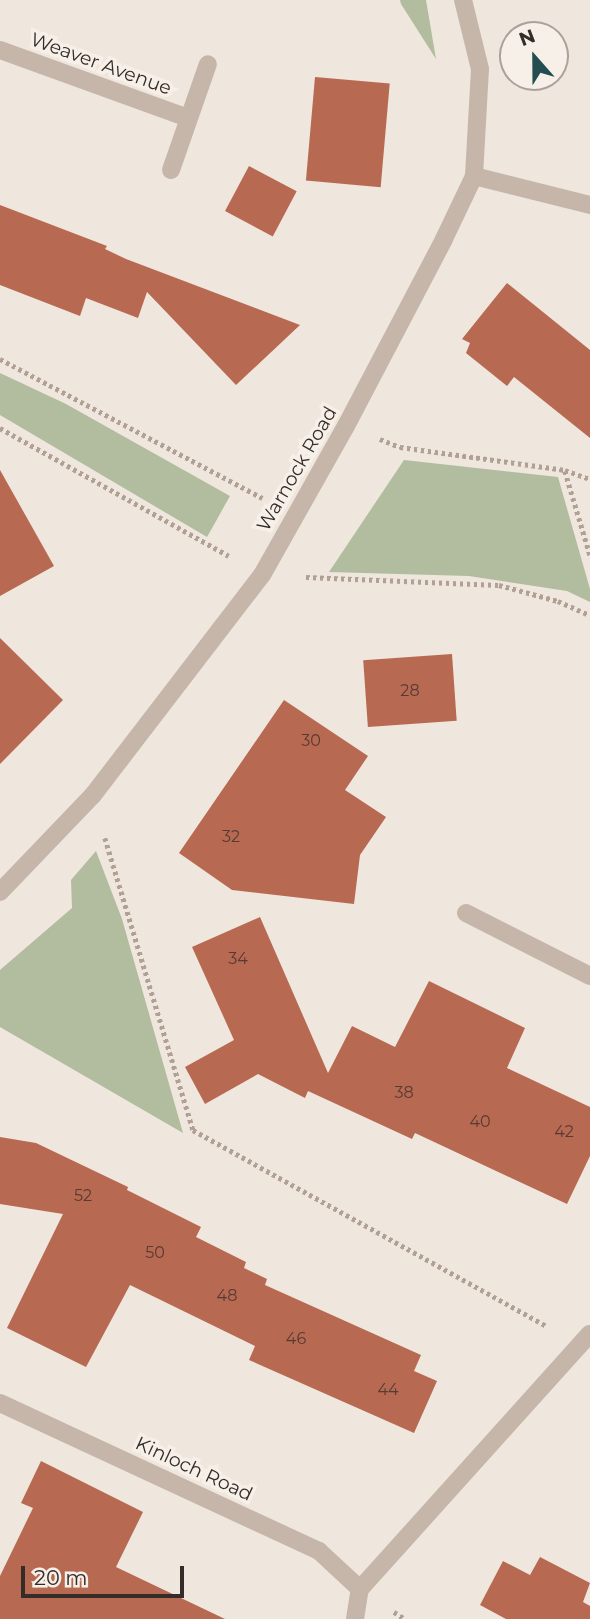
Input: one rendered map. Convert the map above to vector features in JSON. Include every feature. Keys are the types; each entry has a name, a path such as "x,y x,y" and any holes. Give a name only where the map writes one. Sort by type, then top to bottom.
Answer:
{"street":[{"name":"Warnock Road","path":"0,892 93,795 262,575 293,515 346,426 474,176 480,69 463,0"},
{"name":"Weaver Avenue","path":"0,50 188,118"},
{"name":"Weaver Avenue","path":"171,170 208,64"},
{"path":"474,176 590,205"},
{"path":"466,912 590,976"},
{"path":"355,1619 360,1589 585,1339"},
{"name":"Kinloch Road","path":"0,1403 319,1551 360,1589"}],"path":[{"path":"0,359 293,515"},
{"path":"346,426 400,447 565,470 590,479"},
{"path":"565,470 590,555"},
{"path":"93,795 193,1130 585,1339"}],"green space":[{"path":"400,0 426,0 436,59 401,4"},
{"path":"0,373 66,404 230,496 207,537 0,415"},
{"path":"404,460 558,477 590,589 590,602 567,591 469,576 329,572"},
{"path":"96,851 122,919 183,1133 0,1027 0,970 72,908 71,880"}],"building":[{"path":"315,77 390,84 381,187 306,181"},
{"path":"249,166 297,191 273,236 225,211"},
{"path":"0,205 107,246 105,249 126,259 300,325 236,385 147,292 138,318 86,298 80,316 0,285"},
{"path":"507,283 590,350 590,438 514,377 507,386 466,353 470,343 462,339"},
{"path":"0,470 54,566 0,596"},
{"path":"0,638 63,700 0,764"},
{"path":"452,654 457,721 368,727 363,660"},
{"path":"284,700 368,756 345,790 386,817 360,855 354,904 232,890 179,853"},
{"path":"260,917 328,1073 352,1026 395,1047 429,981 525,1028 507,1068 590,1107 590,1156 567,1204 415,1133 412,1139 308,1091 305,1098 258,1074 205,1104 185,1067 234,1040 192,947"},
{"path":"0,1137 36,1143 128,1187 127,1190 201,1227 196,1237 246,1262 244,1268 267,1279 265,1285 421,1355 414,1371 437,1381 414,1433 249,1360 255,1346 130,1285 86,1367 7,1328 63,1214 0,1204"},
{"path":"41,1461 143,1512 116,1567 225,1619 0,1619 0,1576 33,1508 21,1503"},
{"path":"540,1557 590,1583 583,1602 590,1606 590,1619 506,1619 480,1605 503,1561 530,1575"}]}
